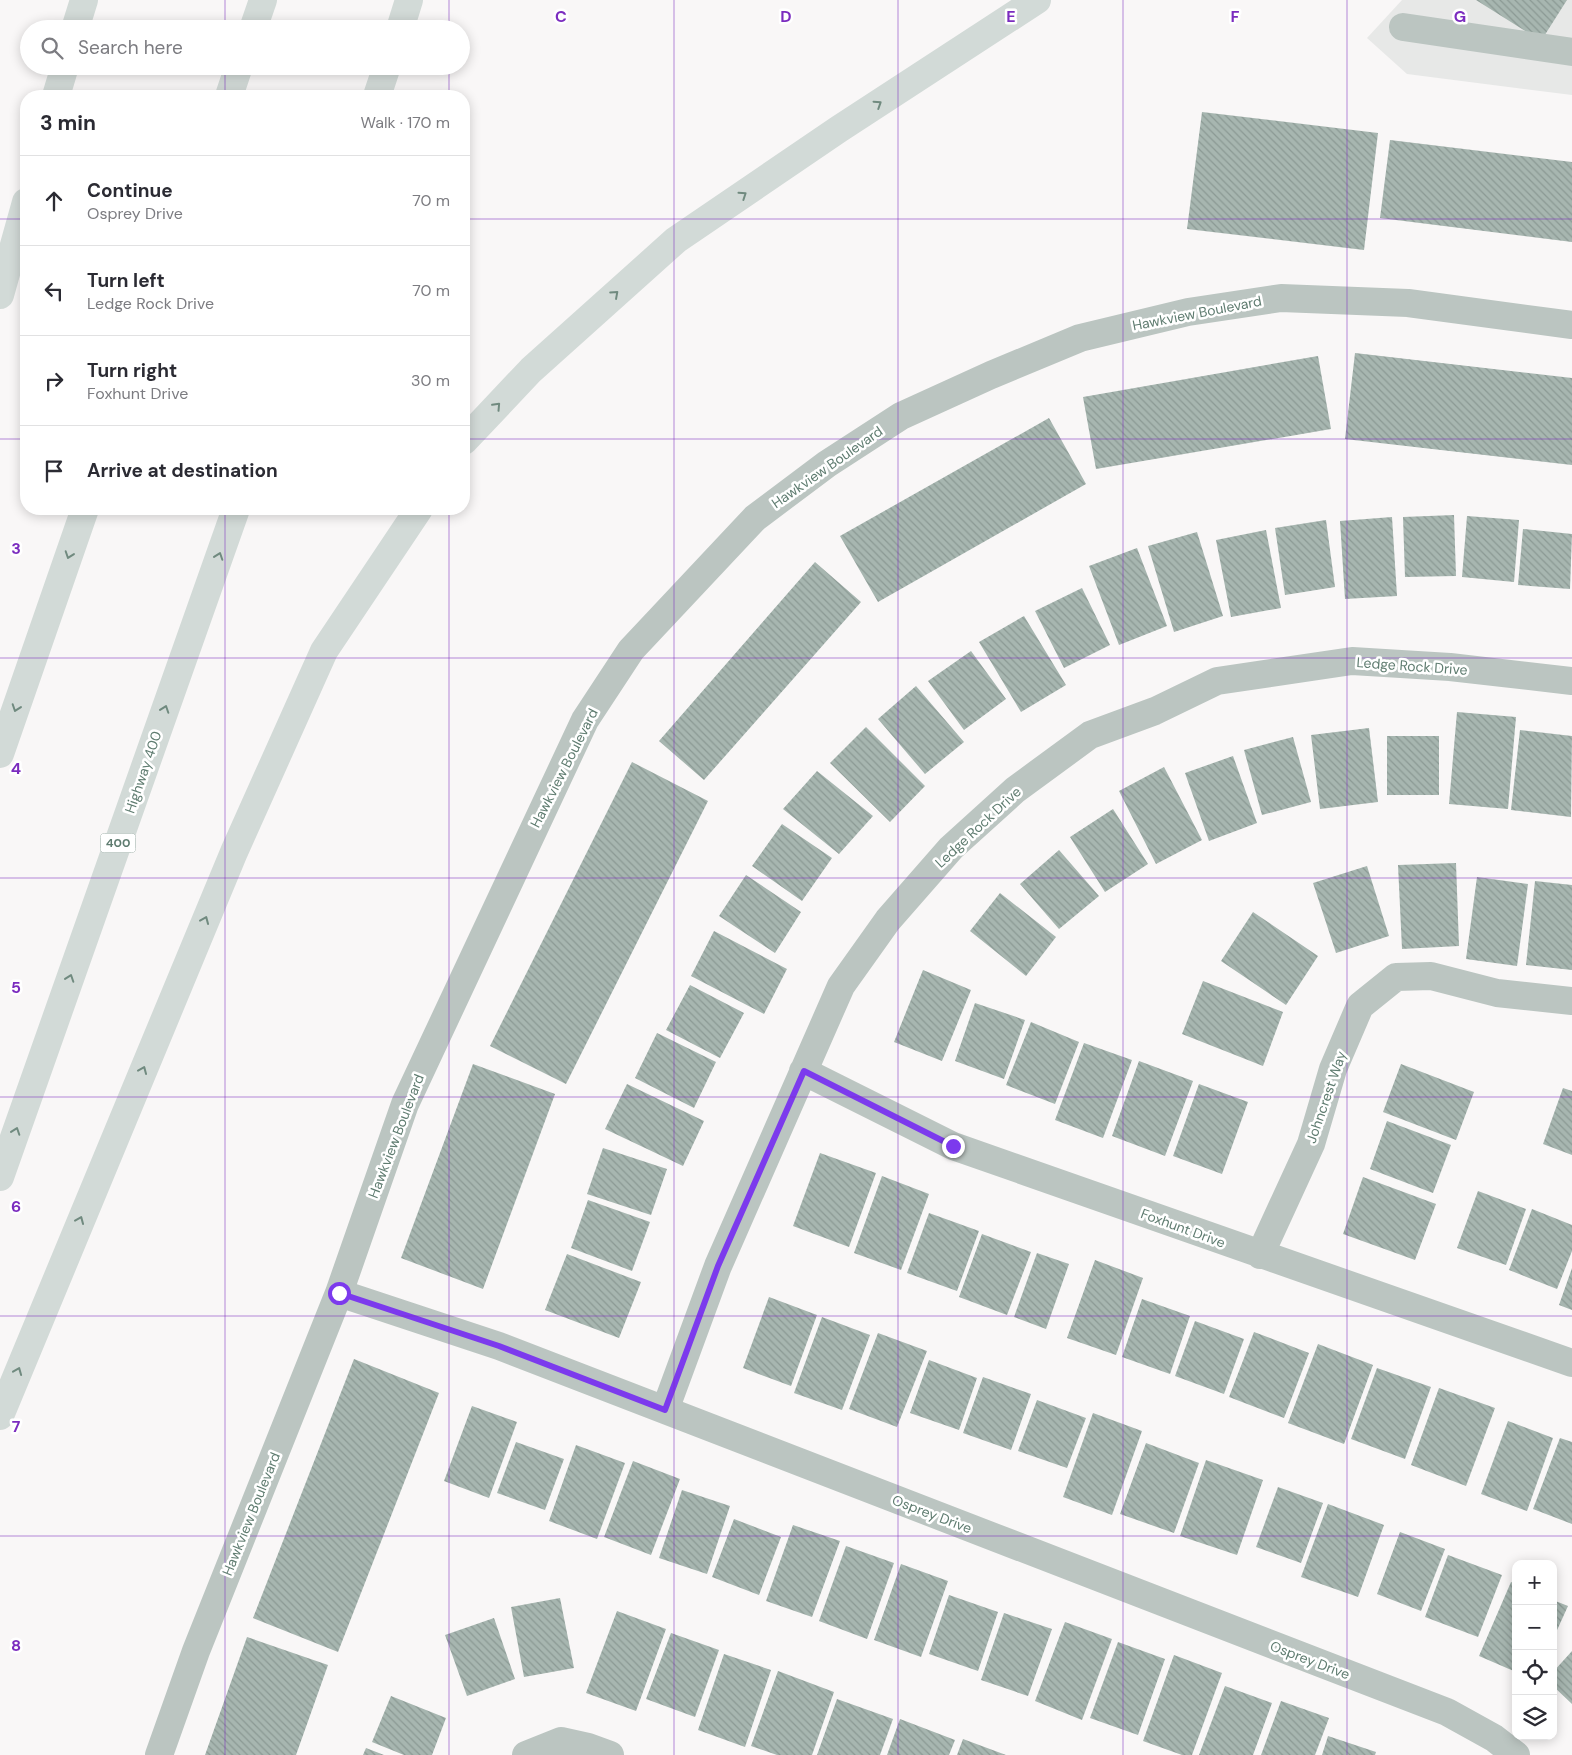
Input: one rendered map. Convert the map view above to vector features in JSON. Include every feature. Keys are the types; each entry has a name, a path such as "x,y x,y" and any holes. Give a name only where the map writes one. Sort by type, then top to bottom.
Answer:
{"highway":[{"path":"78,20 84,0"},
{"path":"255,20 262,0"},
{"path":"403,20 409,0"},
{"path":"470,435 531,370 676,240 1037,0"},
{"path":"58,90 62,75"},
{"path":"231,90 237,75"},
{"path":"379,90 384,75"},
{"path":"0,295 20,223"},
{"path":"0,754 84,515"},
{"name":"Highway 400","path":"0,1177 234,515"},
{"path":"0,1416 230,861 324,651 415,515"}],"street":[{"path":"1403,27 1572,52"},
{"name":"Hawkview Boulevard","path":"159,1755 196,1651 339,1293 405,1104 585,720 631,650 756,518 827,464 901,416 991,375 1080,338 1188,312 1281,298 1408,303 1572,325"},
{"name":"Ledge Rock Drive","path":"665,1410 718,1266 842,986 895,913 958,842 1015,790 1090,735 1155,711 1217,681 1352,661 1450,667 1572,680"},
{"name":"Johncrest Way","path":"1260,1255 1311,1144 1333,1068 1360,1006 1396,977 1431,976 1497,994 1572,1001"},
{"name":"Foxhunt Drive","path":"804,1071 953,1146 1572,1363"},
{"name":"Osprey Drive","path":"339,1293 499,1346 1447,1712 1494,1738 1516,1755"},
{"path":"526,1755 562,1742 588,1747 610,1755"}],"shaded area":[{"path":"1402,0 1572,0 1572,95 1407,74 1367,38"}],"building":[{"path":"1476,0 1567,0 1541,41"},
{"path":"1202,112 1378,133 1364,250 1187,229"},
{"path":"1390,140 1572,162 1572,242 1380,218"},
{"path":"1355,353 1572,378 1572,465 1345,439"},
{"path":"1318,356 1331,429 1096,469 1083,397"},
{"path":"1049,418 1086,484 878,602 840,536"},
{"path":"1454,515 1456,576 1405,577 1403,517"},
{"path":"1467,516 1519,520 1514,582 1462,577"},
{"path":"1392,517 1397,596 1345,599 1340,521"},
{"path":"1326,520 1335,587 1285,595 1275,528"},
{"path":"1523,529 1572,534 1570,589 1518,585"},
{"path":"1266,530 1281,608 1231,617 1216,540"},
{"path":"1197,532 1223,616 1174,632 1148,546"},
{"path":"1137,548 1167,626 1119,645 1089,566"},
{"path":"815,562 861,602 704,780 659,741"},
{"path":"1082,588 1110,645 1064,668 1035,611"},
{"path":"1024,616 1066,685 1021,712 979,642"},
{"path":"971,651 1006,699 964,730 928,681"},
{"path":"916,686 964,742 925,774 878,719"},
{"path":"1457,712 1516,717 1508,809 1449,804"},
{"path":"866,727 925,786 890,822 830,763"},
{"path":"1369,728 1378,802 1320,809 1311,735"},
{"path":"1520,730 1572,736 1571,817 1511,810"},
{"path":"1387,736 1439,736 1439,795 1387,795"},
{"path":"1293,737 1311,802 1262,815 1244,750"},
{"path":"1233,756 1257,823 1209,841 1185,773"},
{"path":"632,762 708,801 566,1084 490,1046"},
{"path":"1164,767 1202,840 1156,864 1119,791"},
{"path":"817,771 873,816 839,854 783,809"},
{"path":"1113,809 1148,864 1105,892 1070,837"},
{"path":"782,824 832,858 802,901 752,866"},
{"path":"1059,850 1099,896 1059,929 1020,884"},
{"path":"1456,863 1459,946 1402,949 1398,865"},
{"path":"1367,866 1389,936 1336,953 1313,883"},
{"path":"746,875 801,912 775,953 719,916"},
{"path":"1477,877 1528,884 1517,966 1466,959"},
{"path":"1535,881 1572,885 1572,970 1526,965"},
{"path":"1000,893 1056,937 1026,976 970,931"},
{"path":"1253,912 1318,956 1286,1005 1221,961"},
{"path":"714,931 787,969 764,1014 691,976"},
{"path":"923,970 971,990 942,1061 894,1042"},
{"path":"1203,981 1283,1012 1263,1066 1182,1034"},
{"path":"690,985 744,1013 720,1058 666,1030"},
{"path":"975,1003 1025,1020 1004,1079 955,1061"},
{"path":"1031,1022 1079,1042 1055,1104 1006,1085"},
{"path":"657,1033 716,1062 694,1108 635,1078"},
{"path":"1084,1043 1132,1060 1103,1138 1055,1120"},
{"path":"1139,1061 1193,1081 1165,1156 1112,1136"},
{"path":"473,1064 555,1094 483,1289 401,1258"},
{"path":"1401,1064 1474,1092 1456,1140 1383,1112"},
{"path":"627,1084 704,1121 683,1166 605,1129"},
{"path":"1199,1084 1248,1102 1222,1174 1173,1156"},
{"path":"1563,1088 1572,1091 1572,1155 1543,1144"},
{"path":"1387,1121 1451,1145 1433,1193 1370,1169"},
{"path":"603,1148 667,1169 651,1215 587,1194"},
{"path":"820,1153 876,1173 849,1247 793,1226"},
{"path":"882,1176 929,1194 901,1270 854,1253"},
{"path":"1363,1177 1436,1204 1415,1260 1343,1234"},
{"path":"1478,1191 1526,1209 1506,1265 1457,1248"},
{"path":"588,1200 650,1222 632,1271 571,1248"},
{"path":"1532,1209 1572,1225 1572,1251 1557,1289 1509,1270"},
{"path":"929,1213 979,1231 957,1291 907,1273"},
{"path":"982,1234 1031,1252 1007,1315 959,1297"},
{"path":"1037,1253 1069,1264 1046,1329 1014,1317"},
{"path":"567,1254 641,1282 619,1338 545,1310"},
{"path":"1095,1260 1143,1278 1116,1355 1067,1338"},
{"path":"1572,1268 1572,1310 1559,1305"},
{"path":"769,1297 817,1315 791,1386 743,1368"},
{"path":"1142,1299 1190,1316 1170,1374 1122,1357"},
{"path":"822,1317 870,1335 842,1410 794,1393"},
{"path":"1195,1321 1244,1339 1224,1394 1175,1376"},
{"path":"1254,1332 1309,1353 1284,1418 1229,1397"},
{"path":"878,1333 927,1351 897,1427 849,1409"},
{"path":"1318,1344 1373,1365 1344,1444 1288,1423"},
{"path":"354,1359 439,1393 338,1652 253,1618"},
{"path":"929,1360 977,1378 959,1430 910,1413"},
{"path":"1377,1368 1431,1387 1405,1459 1351,1439"},
{"path":"983,1377 1031,1394 1011,1450 963,1433"},
{"path":"1439,1388 1495,1408 1466,1486 1411,1465"},
{"path":"1037,1400 1086,1418 1067,1468 1018,1451"},
{"path":"472,1406 517,1422 489,1498 444,1481"},
{"path":"1093,1413 1142,1431 1112,1515 1063,1497"},
{"path":"1508,1421 1553,1438 1527,1511 1481,1494"},
{"path":"1560,1438 1572,1442 1572,1524 1533,1509"},
{"path":"516,1442 564,1459 545,1510 497,1493"},
{"path":"1146,1443 1199,1463 1174,1533 1120,1514"},
{"path":"576,1445 625,1463 597,1539 549,1521"},
{"path":"1206,1460 1263,1480 1237,1555 1180,1536"},
{"path":"633,1461 680,1479 651,1555 604,1537"},
{"path":"1278,1487 1323,1503 1301,1563 1256,1547"},
{"path":"682,1490 730,1506 707,1574 659,1558"},
{"path":"1328,1504 1384,1525 1358,1597 1301,1577"},
{"path":"734,1519 781,1537 759,1595 712,1577"},
{"path":"793,1525 840,1541 812,1617 766,1601"},
{"path":"1400,1532 1445,1549 1421,1611 1377,1594"},
{"path":"846,1546 894,1563 867,1639 819,1621"},
{"path":"1448,1555 1502,1575 1478,1637 1425,1617"},
{"path":"901,1564 948,1581 921,1657 874,1640"},
{"path":"1511,1582 1512,1582 1512,1670 1479,1656"},
{"path":"949,1595 998,1612 978,1671 929,1654"},
{"path":"560,1598 574,1668 524,1677 511,1607"},
{"path":"1557,1602 1568,1606 1557,1630"},
{"path":"617,1611 666,1629 636,1711 586,1693"},
{"path":"1004,1613 1052,1629 1028,1696 981,1680"},
{"path":"494,1618 515,1679 467,1696 445,1635"},
{"path":"1065,1622 1112,1639 1082,1720 1035,1701"},
{"path":"671,1633 719,1650 695,1717 646,1699"},
{"path":"247,1637 328,1665 296,1755 205,1755"},
{"path":"1118,1642 1165,1659 1138,1735 1090,1718"},
{"path":"1572,1651 1572,1704 1557,1690 1557,1668"},
{"path":"724,1654 771,1670 745,1747 698,1730"},
{"path":"1174,1655 1222,1673 1192,1755 1182,1755 1143,1741"},
{"path":"778,1671 834,1692 812,1755 777,1755 751,1746"},
{"path":"1225,1686 1272,1703 1253,1755 1199,1755"},
{"path":"391,1696 446,1718 432,1755 404,1755 372,1742"},
{"path":"837,1699 893,1719 880,1755 817,1755"},
{"path":"1281,1701 1329,1718 1315,1755 1261,1755"},
{"path":"900,1719 955,1740 949,1755 887,1755"},
{"path":"1328,1736 1376,1752 1375,1755 1322,1755"},
{"path":"963,1739 1006,1755 957,1755"},
{"path":"366,1748 384,1755 363,1755"}],"route":[{"path":"339,1293 499,1346 665,1410 718,1266 804,1071 848,1095 953,1146"}]}
